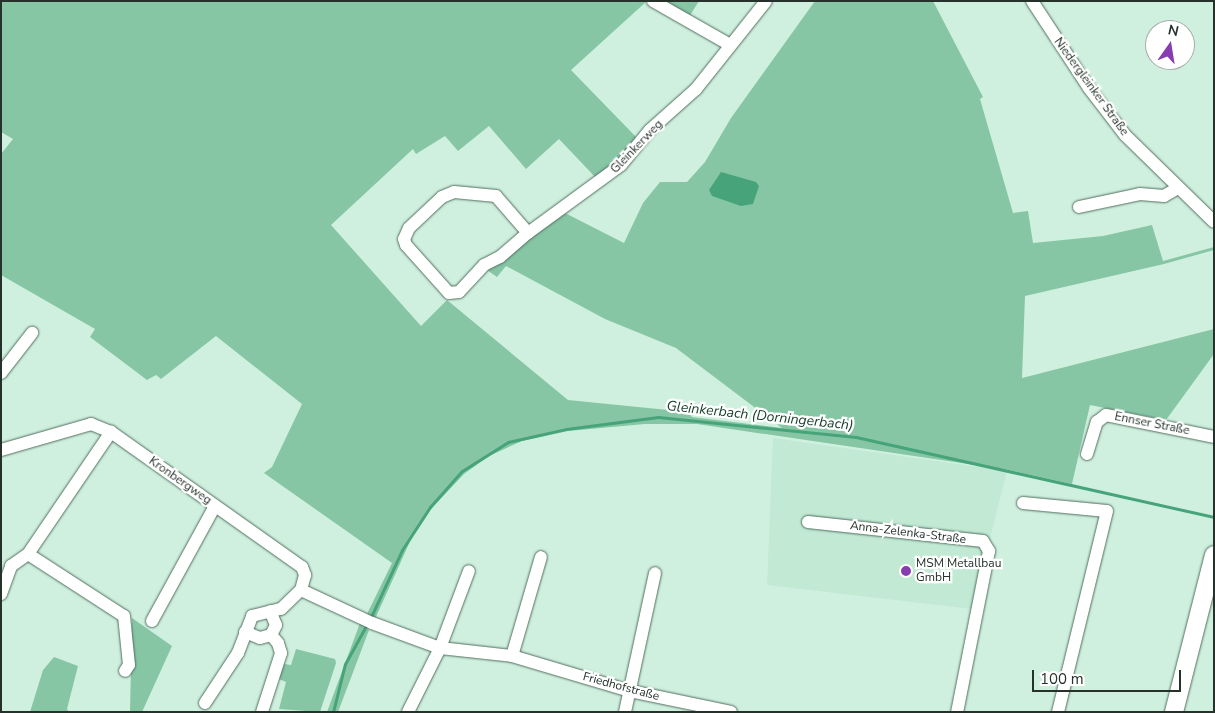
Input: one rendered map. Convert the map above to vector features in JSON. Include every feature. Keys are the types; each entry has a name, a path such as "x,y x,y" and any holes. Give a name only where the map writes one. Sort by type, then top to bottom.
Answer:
{"street":[{"path":"653,1 730,45"},
{"name":"Gleinkerweg","path":"528,233 496,196 454,192 442,197 409,228 404,239 406,245 453,295 484,265 500,257 528,233 616,171 650,130 696,89 766,1"},
{"name":"Niedergleinker Straße","path":"1032,1 1105,110 1178,188 1214,222"},
{"path":"1080,207 1140,194 1164,196 1178,188"},
{"path":"1,373 32,333"},
{"name":"Ennser Straße","path":"1087,454 1097,422 1106,415 1214,437"},
{"name":"Kronbergweg","path":"1,450 91,424 111,432 215,506 152,621"},
{"path":"1,594 6,565 28,554 111,432"},
{"path":"1023,503 1107,511 1058,712"},
{"path":"205,703 238,653 252,616 281,609 301,590 305,575 302,567 215,506"},
{"name":"Anna-Zelenka-Straße","path":"808,522 983,541 988,552 957,712"},
{"path":"28,554 124,616 129,665 125,671"},
{"path":"1174,712 1214,555"},
{"path":"512,656 541,557"},
{"path":"408,712 440,648 469,571"},
{"path":"625,712 655,573"},
{"name":"Friedhofstraße","path":"301,590 367,620 440,648 512,656 630,691 731,712"},
{"path":"245,632 260,638 271,635 276,625 270,612"},
{"path":"262,712 281,653 278,643 271,635"}],"shaded area":[{"path":"1,1 647,1 571,70 638,139 631,150 597,179 559,139 526,169 489,126 458,151 445,136 416,154 413,149 331,225 421,326 447,300 568,400 688,412 692,417 782,428 676,348 605,319 506,266 497,277 487,270 563,212 624,243 643,203 660,182 687,182 705,162 731,118 815,1 933,1 983,97 980,99 1013,213 1028,211 1033,243 1103,236 1152,225 1163,261 1214,247 1214,250 1164,264 1025,296 1022,378 1214,329 1214,354 1166,420 1090,405 1072,484 1009,470 697,424 645,424 568,431 522,441 489,456 464,474 431,509 412,537 375,619 367,614 392,563 264,473 272,467 302,404 216,336 161,379 156,375 147,380 90,337 95,329 1,275 1,154 13,139 1,132"},
{"path":"659,1 699,1 689,17"},
{"path":"721,172 756,182 759,186 753,204 741,206 712,196 709,190"},
{"path":"773,438 1007,471 972,609 767,585"},
{"path":"132,618 172,646 142,712 130,712"},
{"path":"360,623 369,630 338,712 327,712"},
{"path":"296,649 335,659 336,663 320,712 279,709 286,682 279,679 284,664 291,665"},
{"path":"54,657 78,666 67,709 69,712 30,712 43,670"}],"waterway":[{"name":"Gleinkerbach (Dorningerbach)","path":"370,619 402,550 430,507 462,471 508,442 566,429 658,417 856,437 1214,517"},
{"name":"Gleinkerbach (Dorningerbach)","path":"333,712 345,664 367,624"}],"place":[{"name":"MSM Metallbau GmbH","path":"906,571"}]}
